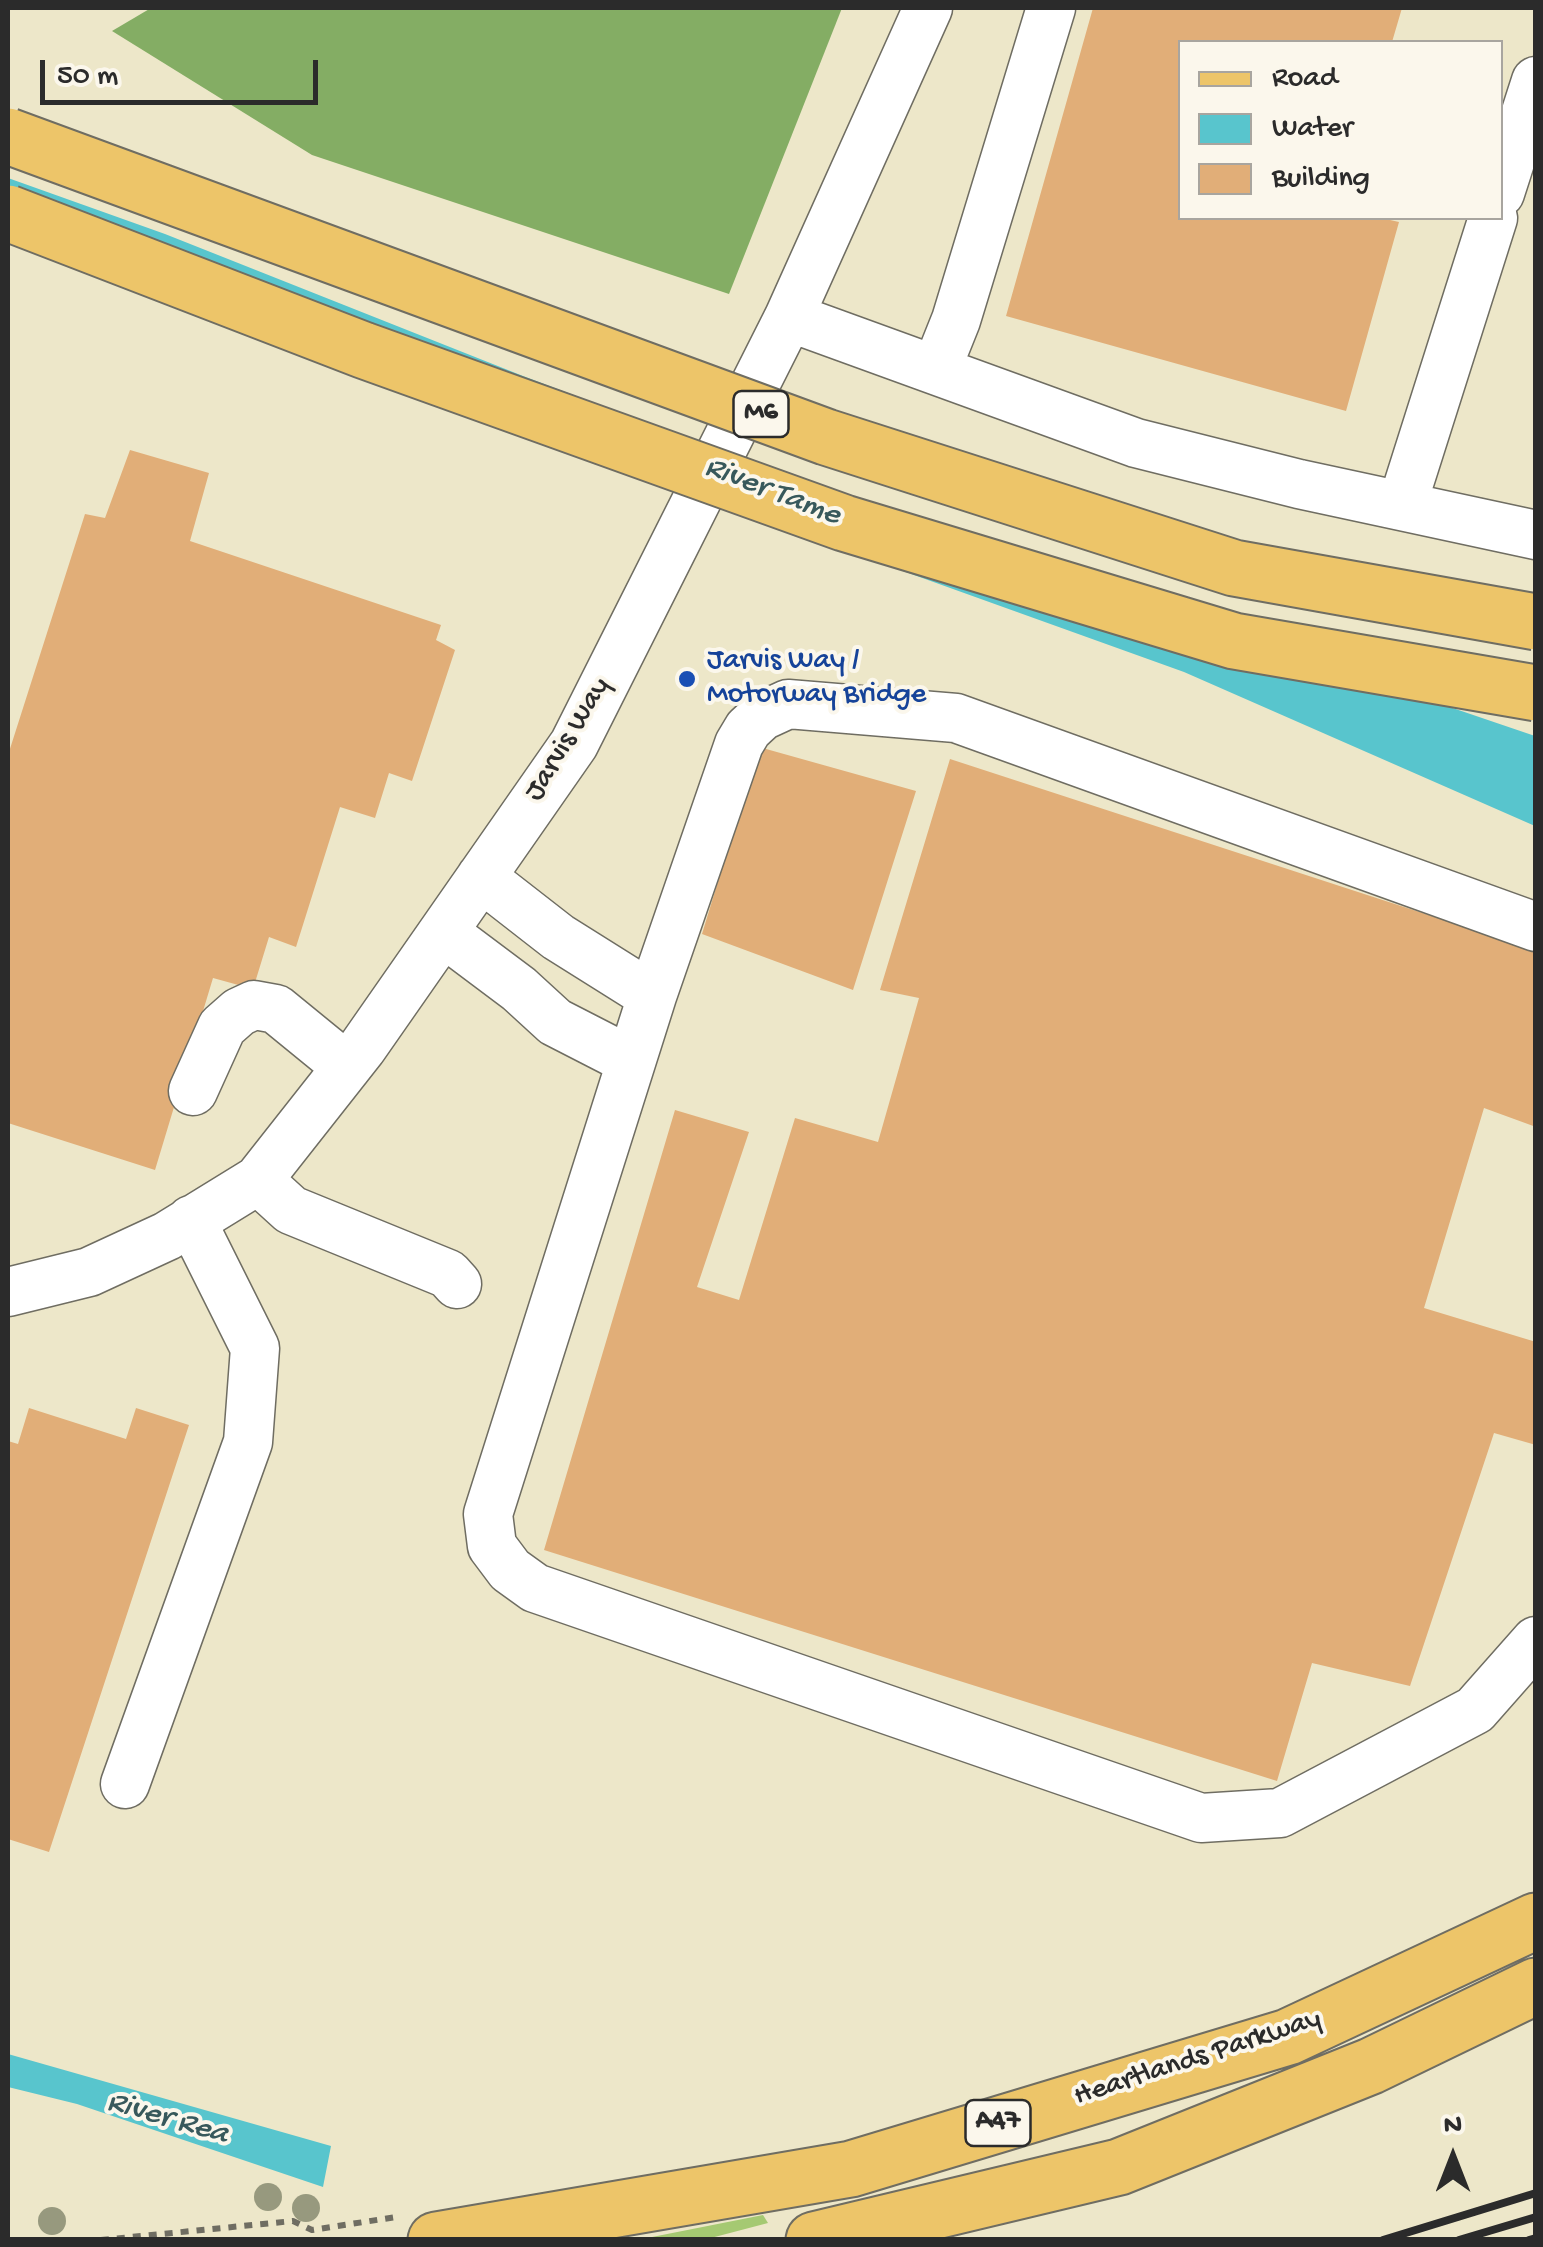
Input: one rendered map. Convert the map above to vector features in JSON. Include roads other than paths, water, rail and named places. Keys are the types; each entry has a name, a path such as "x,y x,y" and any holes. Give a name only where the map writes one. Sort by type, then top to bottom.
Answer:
{"main road":[{"name":"M6","path":"8,136 826,437 1216,562 1536,622"},
{"name":"M6","path":"8,213 363,350 844,523 1234,641 1536,693"},
{"name":"Heartlands Parkway","path":"421,2227 851,2169 1288,2037 1536,1922"},
{"name":"Heartlands Parkway","path":"814,2240 1119,2167 1371,2066 1536,1986"}],"street":[{"name":"Jarvis Way","path":"8,1292 89,1272 166,1236 258,1180 347,1067 574,744 789,316 928,8"},
{"path":"936,370 956,320 1051,8"},
{"path":"1503,183 1536,82"},
{"path":"1402,505 1492,220"},
{"path":"789,316 1136,443 1300,484 1536,535"},
{"path":"1536,928 956,718 788,704 762,716 739,744 652,996 488,1514 492,1546 510,1570 535,1588 1201,1818 1280,1813 1296,1805 1475,1710 1536,1641"},
{"path":"481,878 558,937 652,996"},
{"path":"443,932 555,1022 631,1061"},
{"path":"193,1091 222,1027 254,1005 276,1009 347,1067"},
{"path":"258,1180 291,1210 448,1274 458,1284"},
{"path":"125,1784 248,1442 254,1348 191,1220"}],"water":[{"name":"River Tame","path":"8,178 165,234 523,376 964,542 1535,736 1535,826 1184,672 324,363 8,240"},
{"name":"River Rea","path":"8,2054 331,2146 323,2187 77,2104 8,2087"}],"railway":[{"path":"1383,2240 1536,2193"},
{"path":"1459,2240 1536,2217"},
{"path":"1529,2240 1536,2238"}],"place":[{"name":"Jarvis Way / Motorway Bridge","path":"687,679"}]}
